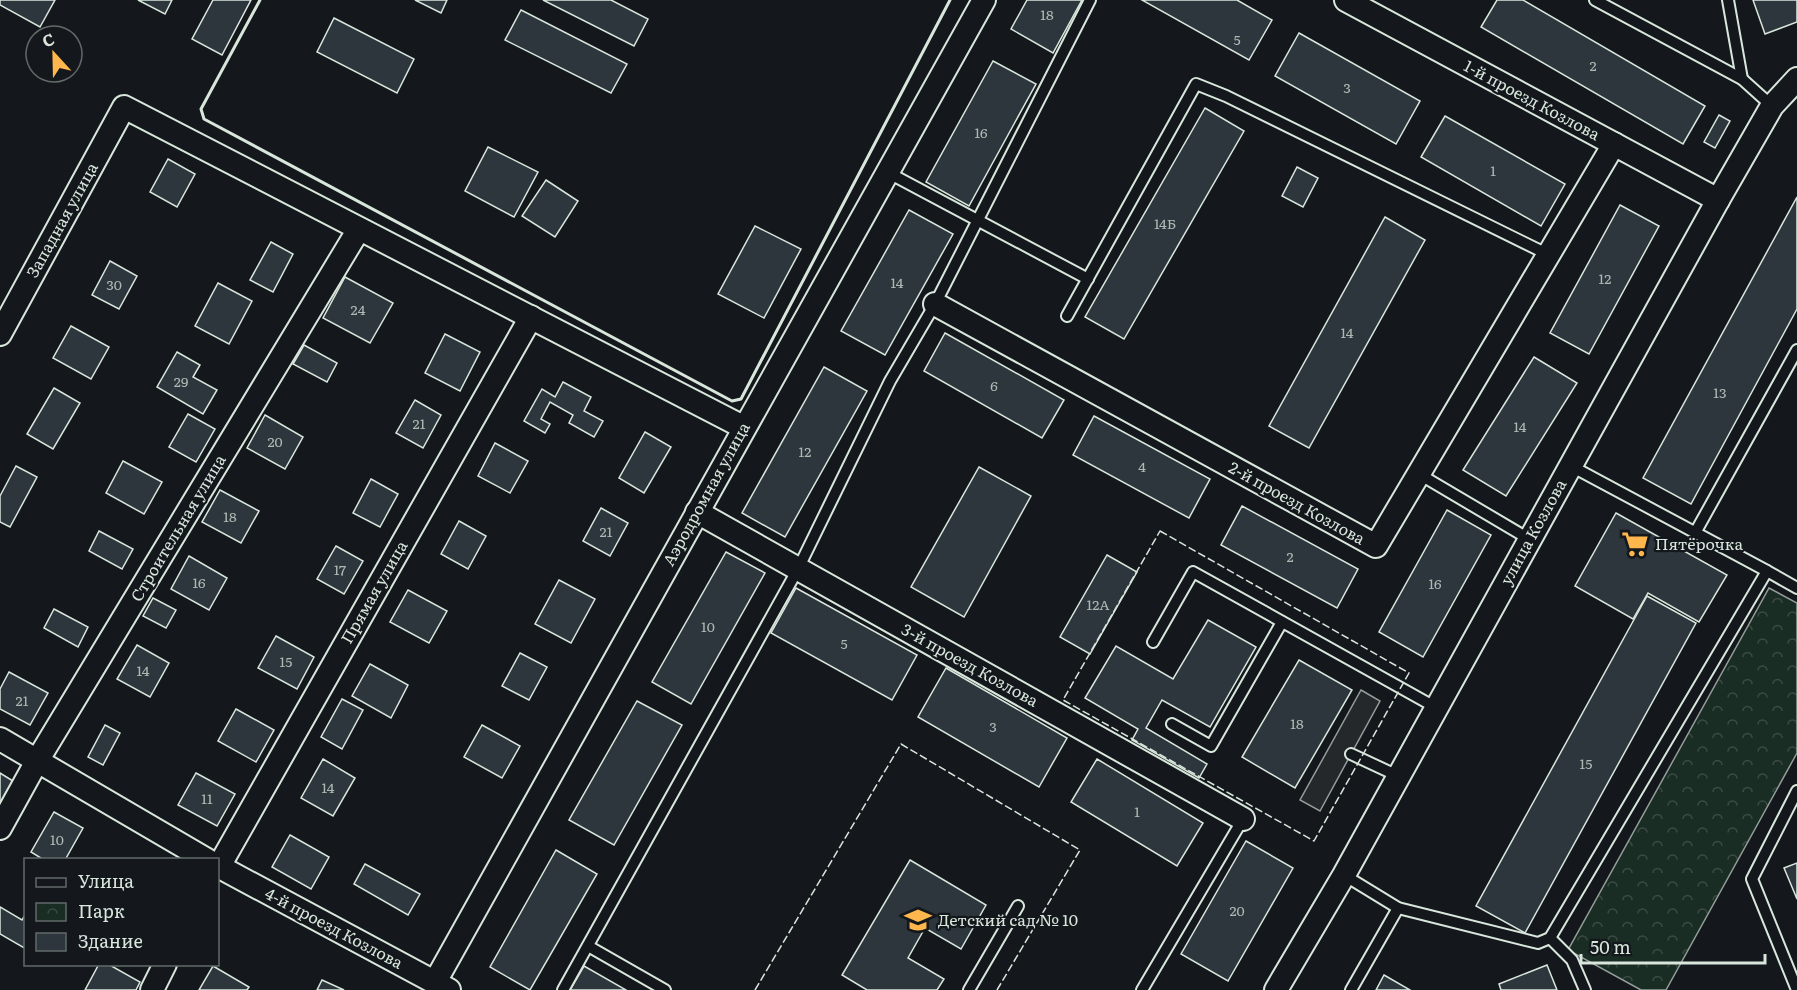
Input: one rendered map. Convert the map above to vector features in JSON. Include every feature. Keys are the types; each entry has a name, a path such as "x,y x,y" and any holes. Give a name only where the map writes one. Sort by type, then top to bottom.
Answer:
{"street":[{"name":"Аэродромная улица","path":"438,987 744,427 984,0"},
{"name":"1-й проезд Козлова","path":"1346,0 1718,200"},
{"name":"улица Козлова","path":"1276,990 1344,875 1435,707 1718,200 1772,106 1797,79"},
{"name":"Западная улица","path":"0,334 124,107 359,228"},
{"name":"2-й проезд Козлова","path":"935,304 1376,546 1614,144"},
{"path":"359,228 744,427"},
{"name":"Строительная улица","path":"0,828 37,761 359,228"},
{"name":"Прямая улица","path":"219,864 531,317"},
{"name":"3-й проезд Козлова","path":"697,512 1243,819"},
{"path":"0,739 204,858"},
{"name":"4-й проезд Козлова","path":"219,867 438,987"},
{"path":"152,990 164,966"}],"lane":[{"path":"563,990 798,569 890,381 935,304 978,223 1090,0"},
{"path":"1595,0 1742,80 1772,106"},
{"path":"1728,0 1742,80"},
{"path":"1067,316 1196,84 1226,96 1549,255"},
{"path":"887,172 978,223 1088,279"},
{"path":"1695,533 1797,350"},
{"path":"1570,466 1797,588"},
{"path":"1419,474 1529,539"},
{"path":"1344,875 1398,908 1538,943 1550,938 1767,571"},
{"path":"1153,642 1193,572 1435,707"},
{"path":"1172,724 1211,746 1282,622"},
{"path":"1351,754 1398,776"},
{"path":"1797,791 1752,879 1797,990"},
{"path":"1142,990 1243,819"},
{"path":"969,990 1018,906"},
{"path":"1351,990 1398,908"},
{"path":"1550,938 1572,960 1585,990"},
{"path":"588,946 665,990"}],"green space":[{"path":"1769,588 1797,603 1797,753 1666,990 1641,990 1568,950"}],"shaded area":[{"path":"1361,690 1380,701 1320,811 1300,800"}],"building":[{"path":"0,0 55,0 42,24 35,24 0,5"},
{"path":"138,0 172,0 165,14"},
{"path":"213,0 251,0 222,55 192,39"},
{"path":"415,0 447,0 441,13"},
{"path":"543,0 611,0 648,19 634,46"},
{"path":"1027,0 1082,0 1053,53 1011,29"},
{"path":"1142,0 1237,0 1272,20 1249,60"},
{"path":"1497,0 1523,0 1705,106 1683,144 1481,27"},
{"path":"1753,0 1797,0 1797,22 1765,34"},
{"path":"521,10 627,64 611,93 505,40"},
{"path":"334,18 414,59 397,93 317,52"},
{"path":"1299,33 1420,101 1396,144 1275,76"},
{"path":"993,61 1036,84 969,206 926,182"},
{"path":"1205,108 1244,131 1124,339 1085,317"},
{"path":"1719,115 1730,121 1715,148 1704,142"},
{"path":"1445,116 1565,184 1541,226 1421,157"},
{"path":"488,147 538,172 514,217 465,191"},
{"path":"168,159 195,174 177,207 150,192"},
{"path":"1297,167 1318,178 1303,207 1282,196"},
{"path":"546,180 578,201 555,237 522,216"},
{"path":"1797,197 1797,309 1691,504 1643,478"},
{"path":"1620,205 1659,226 1589,354 1550,333"},
{"path":"909,210 953,234 885,355 841,331"},
{"path":"1385,217 1425,240 1309,448 1269,426"},
{"path":"755,226 801,249 764,318 718,294"},
{"path":"271,242 293,254 273,292 250,280"},
{"path":"110,261 137,276 119,309 92,295"},
{"path":"345,277 393,303 370,343 323,318"},
{"path":"218,283 252,301 229,344 195,326"},
{"path":"71,326 109,347 91,379 53,358"},
{"path":"945,333 1064,400 1042,438 924,371"},
{"path":"445,334 480,352 460,391 425,373"},
{"path":"304,345 337,363 327,382 293,364"},
{"path":"177,352 200,365 193,377 217,390 203,414 157,387"},
{"path":"1534,357 1577,383 1506,496 1463,470"},
{"path":"824,367 867,391 785,537 742,513"},
{"path":"563,382 591,397 584,411 603,421 594,437 569,423 573,415 550,402 541,419 550,424 545,433 524,421 542,389 555,397"},
{"path":"54,388 80,403 53,449 27,434"},
{"path":"415,400 441,415 423,448 396,433"},
{"path":"188,414 215,429 196,462 169,447"},
{"path":"265,415 303,437 285,469 247,448"},
{"path":"1094,416 1210,479 1189,518 1073,455"},
{"path":"645,432 671,447 644,493 619,478"},
{"path":"495,443 528,461 510,493 478,476"},
{"path":"123,461 162,482 144,514 106,493"},
{"path":"16,466 37,477 10,527 0,522 0,496"},
{"path":"979,467 1031,496 964,617 911,587"},
{"path":"371,479 398,494 380,527 353,513"},
{"path":"220,490 259,511 241,543 202,522"},
{"path":"1242,506 1358,569 1337,608 1221,545"},
{"path":"601,508 628,523 610,556 583,541"},
{"path":"1447,510 1491,535 1423,657 1379,632"},
{"name":"Пятёрочка","path":"1616,513 1727,575 1699,622 1648,593 1633,619 1575,586"},
{"path":"459,521 486,536 468,569 441,554"},
{"path":"99,531 133,549 122,569 89,551"},
{"path":"336,546 363,561 344,594 317,579"},
{"path":"726,552 765,573 691,704 652,682"},
{"path":"1107,555 1137,572 1090,654 1060,637"},
{"path":"189,556 227,578 209,610 171,589"},
{"path":"559,580 595,599 571,643 535,624"},
{"path":"796,588 917,655 892,700 771,633"},
{"path":"408,590 447,611 429,643 390,622"},
{"path":"1647,596 1696,623 1525,933 1476,906"},
{"path":"153,598 176,610 166,628 143,616"},
{"path":"54,609 88,627 78,647 44,628"},
{"path":"1208,620 1256,647 1210,727 1162,700 1146,728 1207,764 1199,778 1132,740 1138,729 1085,698 1116,646 1173,679"},
{"path":"276,636 314,657 297,689 258,668"},
{"path":"137,645 169,663 150,697 117,679"},
{"path":"520,653 547,667 529,700 502,686"},
{"path":"1299,660 1352,690 1295,788 1242,757"},
{"path":"370,664 408,685 391,718 352,696"},
{"path":"946,668 1067,738 1039,787 918,717"},
{"path":"9,672 48,693 30,725 0,709 0,689"},
{"path":"342,699 363,710 342,749 321,737"},
{"path":"637,701 682,725 614,845 569,820"},
{"path":"236,709 274,730 256,762 218,741"},
{"path":"105,725 120,733 103,765 88,757"},
{"path":"482,725 520,746 502,778 464,757"},
{"path":"323,759 355,778 333,816 301,798"},
{"path":"1097,759 1203,823 1177,866 1071,802"},
{"path":"0,773 13,781 0,803"},
{"path":"196,773 235,794 217,826 178,805"},
{"path":"54,812 83,828 66,858 41,858 31,852"},
{"path":"290,835 329,857 311,889 272,867"},
{"path":"1246,841 1293,868 1228,981 1181,954"},
{"path":"556,850 597,874 530,990 490,967"},
{"path":"910,860 986,905 961,949 925,928 908,958 944,979 937,990 867,990 842,975"},
{"path":"1797,863 1797,899 1784,868"},
{"path":"365,864 420,894 408,915 354,884"},
{"path":"0,907 22,920 24,916 24,948 0,934"},
{"path":"1547,965 1557,990 1501,990 1499,984"},
{"path":"98,966 112,966 140,982 136,990 85,990"},
{"path":"213,966 249,987 247,990 199,990"},
{"path":"584,966 626,990 570,990"},
{"path":"1384,975 1410,990 1376,990"},
{"path":"322,980 344,990 317,990"}],"fence":[{"path":"1160,531 1409,673 1314,841 1063,700 1160,531"},
{"path":"755,990 901,744 1080,850 997,990"}],"wall":[{"path":"260,0 201,109 204,119 732,401 741,399 950,0"}],"place":[{"name":"Пятёрочка","path":"1635,544"},
{"name":"Детский сад № 10","path":"918,920"}]}
